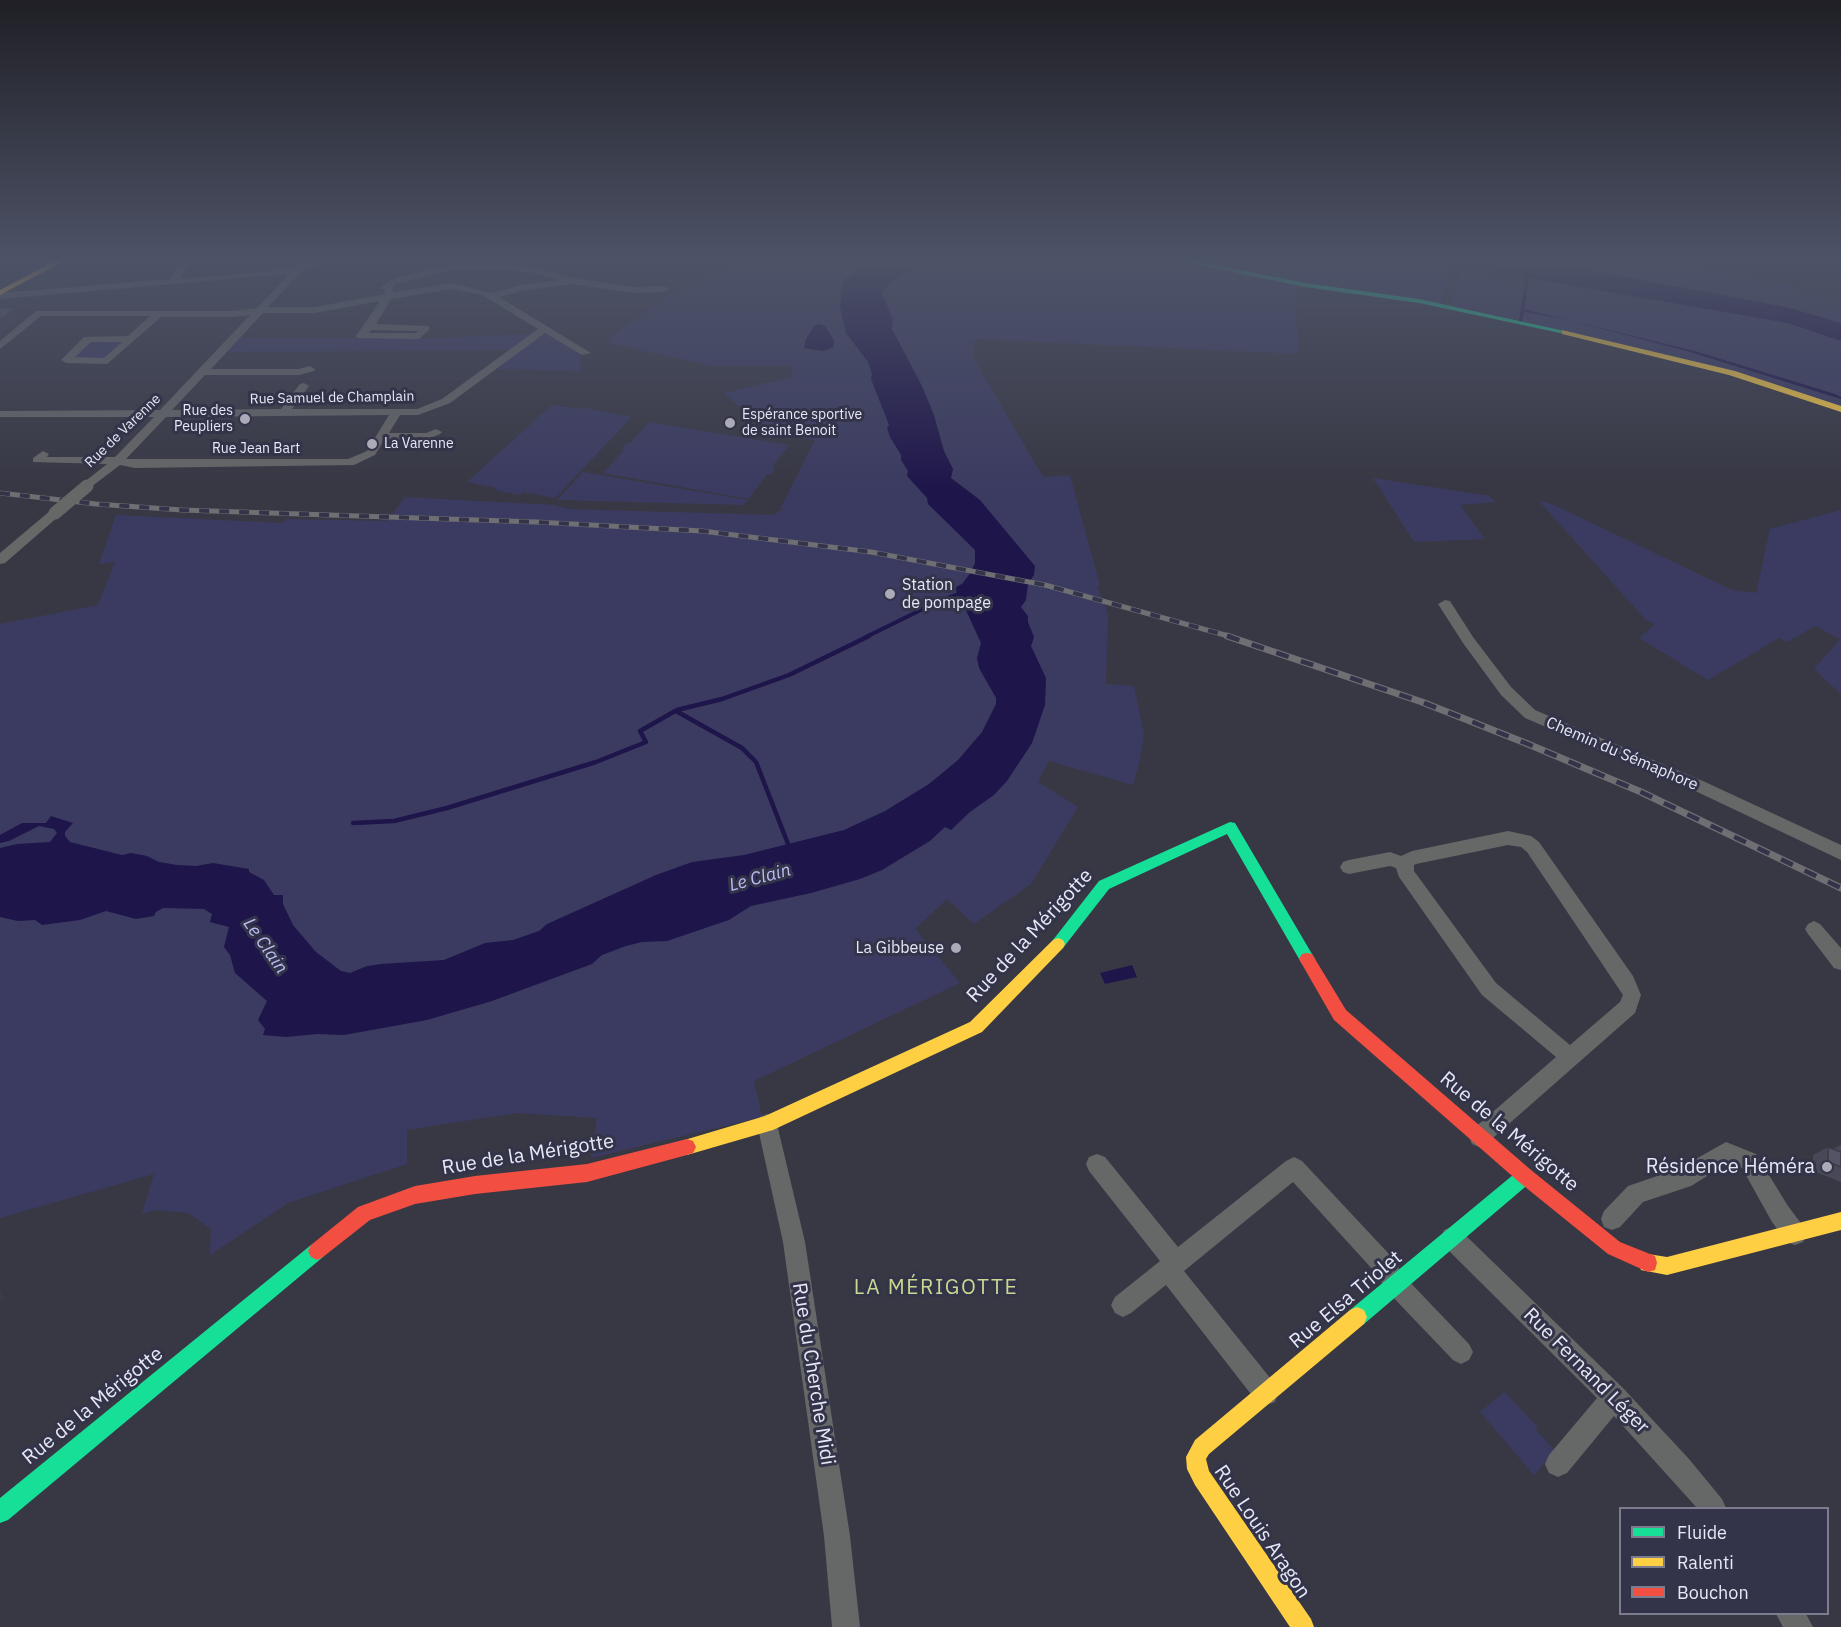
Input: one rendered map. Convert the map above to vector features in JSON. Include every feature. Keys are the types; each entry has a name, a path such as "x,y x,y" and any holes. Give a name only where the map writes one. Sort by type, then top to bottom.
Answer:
{"street":[{"name":"Rue de Varenne","path":"0,560 118,461 235,338"},
{"name":"Rue Samuel de Champlain","path":"0,414 395,414 418,412 439,405 531,338"},
{"path":"561,338 586,353"},
{"path":"1595,338 1732,373 1841,409"},
{"path":"88,339 131,339 107,361 66,360 88,339"},
{"path":"204,372 299,372 310,369"},
{"path":"283,414 304,386"},
{"name":"Rue Jean Bart","path":"43,454 38,460 118,461 135,464 347,463 368,456 395,414"},
{"path":"382,437 428,436 436,432"},
{"name":"Chemin du Sémaphore","path":"1445,604 1500,683 1523,710 1689,782 1841,853"},
{"name":"Rue de la Mérigotte","path":"0,1512 364,1213 415,1195 475,1185 587,1173 767,1124 854,1086 976,1027 1058,945 1104,885 1230,828 1340,1016 1525,1176 1614,1248 1644,1262 1667,1266 1841,1221"},
{"path":"1404,864 1412,858 1508,838 1519,838 1533,847 1626,982 1632,995 1628,1007 1479,1137"},
{"path":"1349,867 1390,860 1404,864"},
{"path":"1404,864 1405,872 1489,989 1570,1058"},
{"path":"1814,929 1841,963"},
{"name":"Rue du Cherche Midi","path":"767,1124 794,1242 837,1536 846,1627"},
{"path":"1612,1219 1636,1194 1683,1178 1726,1152 1749,1161 1780,1214 1795,1234"},
{"path":"1096,1164 1266,1393"},
{"path":"1123,1305 1294,1168 1381,1262 1396,1284 1461,1352"},
{"name":"Rue Elsa Triolet","path":"1196,1457 1202,1447 1525,1176"},
{"name":"Rue Fernand Léger","path":"1452,1238 1507,1303 1614,1397 1711,1507"},
{"path":"1558,1464 1614,1397"},
{"name":"Rue Louis Aragon","path":"1196,1457 1197,1469 1202,1478 1303,1627"}],"shaded area":[{"path":"238,338 526,338 510,350 227,352"},
{"path":"536,338 556,338 580,353 581,371 497,369"},
{"path":"609,338 1297,338 1298,354 975,339 973,357 1043,477 1070,475 1100,586 1097,587 1108,613 1106,684 1134,686 1144,734 1140,760 1133,785 1049,761 1038,782 1078,807 1031,884 974,924 947,899 915,929 960,983 754,1081 762,1117 591,1158 597,1118 516,1113 407,1130 407,1164 288,1203 210,1255 211,1229 188,1213 156,1210 142,1214 154,1174 0,1218 0,624 98,605 115,562 99,564 116,515 283,523 287,519 387,521 405,497 554,505 569,509 773,515 783,509 781,507 815,440 767,432 724,393 792,377 792,366 713,366 612,344 606,340"},
{"path":"1583,338 1832,338 1841,341 1841,409 1798,394"},
{"path":"90,341 126,341 107,359 70,359"},
{"path":"552,405 578,409 581,407 632,417 555,498 523,492 520,495 467,482"},
{"path":"649,422 789,445 772,467 775,468 771,475 767,474 749,499 603,473 624,450 621,449 630,443"},
{"path":"583,472 748,500 744,505 557,500"},
{"path":"1373,478 1490,496 1495,502 1460,505 1485,539 1414,542"},
{"path":"1538,500 1554,505 1732,590 1756,593 1770,529 1841,510 1841,694 1814,669 1840,639 1815,626 1787,642 1779,638 1708,680 1639,638 1655,624 1645,619"},
{"path":"1504,1392 1538,1427 1536,1430 1555,1451 1534,1475 1480,1412"}],"water":[{"path":"832,338 833,347 824,351 804,348 806,339"},
{"name":"Le Clain","path":"850,338 897,338 922,386 934,415 944,451 953,469 951,478 980,500 1035,566 1034,575 1028,584 1026,600 1021,607 1028,616 1034,637 1031,646 1046,678 1045,705 1032,743 1007,781 994,795 970,812 951,830 945,827 930,841 882,870 860,879 811,893 751,906 729,920 667,941 642,942 626,946 602,955 592,964 492,1001 427,1020 344,1035 317,1034 286,1037 263,1035 265,1029 258,1020 267,1001 235,973 230,955 224,947 229,927 210,922 212,914 204,909 163,908 154,916 136,919 106,911 80,920 42,925 35,920 18,921 0,917 0,848 17,844 50,842 57,833 54,829 39,826 0,843 0,835 22,823 46,823 51,816 73,823 65,832 70,842 122,855 131,853 147,856 159,862 177,865 196,866 213,863 249,869 249,872 264,880 274,895 283,895 283,904 293,925 316,952 341,971 350,973 367,966 381,964 444,960 485,943 513,940 539,931 547,924 656,875 692,862 744,855 844,830 885,811 929,784 958,760 982,732 996,704 996,698 979,668 977,658 981,643 964,606 957,600 956,587 962,584 971,572 975,563 975,550 928,504 927,498 907,476 908,471 890,437 887,428 889,425 871,379 872,374 868,362"},
{"path":"1637,338 1698,352 1835,394 1841,399 1687,351"},
{"path":"1132,965 1137,977 1105,984 1100,973"}],"building":[{"path":"1828,1147 1841,1152 1841,1167 1828,1162"}],"waterway":[{"path":"866,637 939,601 962,593"},
{"path":"353,823 394,821 447,808 596,762 646,742 640,731 677,710 722,699 789,675 869,636"},
{"path":"676,711 742,748 756,762 790,849"}],"railway":[{"path":"0,493 96,504 182,510 536,522 702,531 871,552 1045,585 1232,637"},
{"path":"1227,636 1422,702 1528,744 1641,792 1841,888"}],"traffic: fast":[{"path":"1058,944 1104,885 1230,827 1307,959"},
{"path":"1357,1317 1525,1176"},
{"path":"0,1512 317,1251"}],"traffic: slow":[{"path":"1589,338 1732,373 1841,409"},
{"path":"687,1147 767,1124 976,1027 1058,944"},
{"path":"1648,1263 1667,1266 1841,1221"},
{"path":"1303,1627 1202,1478 1197,1469 1196,1457 1202,1447 1357,1317"}],"traffic: jam":[{"path":"1307,959 1340,1015 1525,1176 1614,1248 1648,1263"},
{"path":"317,1251 364,1213 415,1195 475,1185 587,1173 687,1147"}],"place":[{"name":"Rue des Peupliers","path":"245,419"},
{"name":"Espérance sportive de saint Benoit","path":"730,423"},
{"name":"La Varenne","path":"372,444"},
{"name":"Station de pompage","path":"890,594"},
{"name":"La Gibbeuse","path":"956,948"},
{"name":"Résidence Héméra","path":"1827,1167"}],"district":[{"name":"LA MÉRIGOTTE","path":"936,1288"}]}
